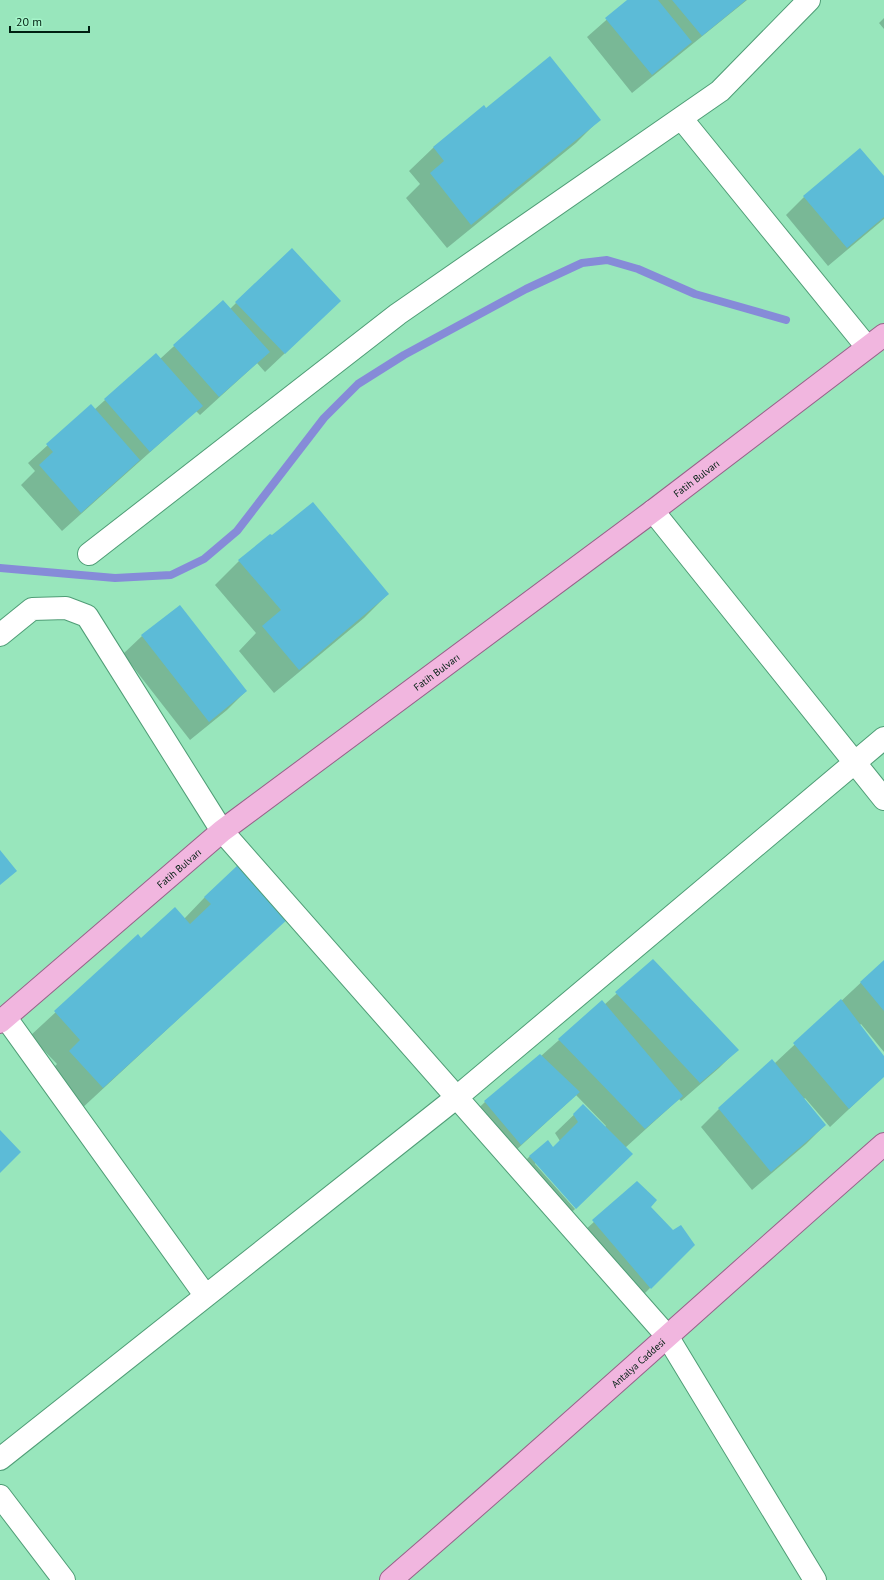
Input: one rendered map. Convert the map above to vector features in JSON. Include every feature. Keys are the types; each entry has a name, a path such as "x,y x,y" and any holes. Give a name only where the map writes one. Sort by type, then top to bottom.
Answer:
{"main road":[{"name":"Fatih Bulvarı","path":"3,1020 222,830 653,511 876,341"},
{"name":"Antalya Caddesi","path":"391,1580 522,1466 884,1144"}],"street":[{"path":"89,554 398,314 720,91 809,0"},
{"path":"681,118 876,341"},
{"path":"653,511 884,799"},
{"path":"0,634 32,609 66,608 87,616 222,830 667,1336 816,1580"},
{"path":"0,1459 205,1295 457,1097 884,738"},
{"path":"3,1020 205,1295"},
{"path":"0,1496 64,1580"}],"building":[{"path":"627,0 658,0 692,42 652,75 605,18"},
{"path":"672,0 746,0 702,36"},
{"path":"550,56 601,120 471,225 430,173 444,161 433,147 484,105 486,108"},
{"path":"860,148 884,176 884,217 847,248 803,196"},
{"path":"292,248 341,301 285,354 235,302"},
{"path":"223,300 270,352 219,397 173,345"},
{"path":"156,353 203,406 150,452 104,399"},
{"path":"91,404 140,460 81,513 39,465 53,452 46,444"},
{"path":"313,502 389,594 299,670 262,626 281,610 238,560"},
{"path":"180,605 247,691 209,722 141,635"},
{"path":"0,850 17,871 0,885"},
{"path":"239,864 289,918 103,1088 69,1051 80,1040 54,1011 138,934 141,938 175,907 190,924 211,904 204,897"},
{"path":"653,959 739,1050 700,1083 615,992"},
{"path":"884,960 884,1011 860,982"},
{"path":"841,999 884,1056 884,1077 849,1109 793,1043"},
{"path":"602,1000 683,1096 645,1129 558,1039"},
{"path":"540,1054 580,1092 521,1145 484,1101"},
{"path":"772,1059 826,1125 771,1172 718,1108"},
{"path":"583,1104 633,1154 576,1209 529,1156 548,1140 553,1147 578,1122 573,1114"},
{"path":"0,1130 21,1152 0,1173"},
{"path":"637,1181 657,1200 651,1207 673,1230 681,1225 695,1245 651,1289 592,1220"}],"waterway":[{"path":"0,568 115,578 171,575 204,559 237,531 324,418 358,384 404,355 526,289 582,263 607,260 638,269 695,294 786,320"}]}
